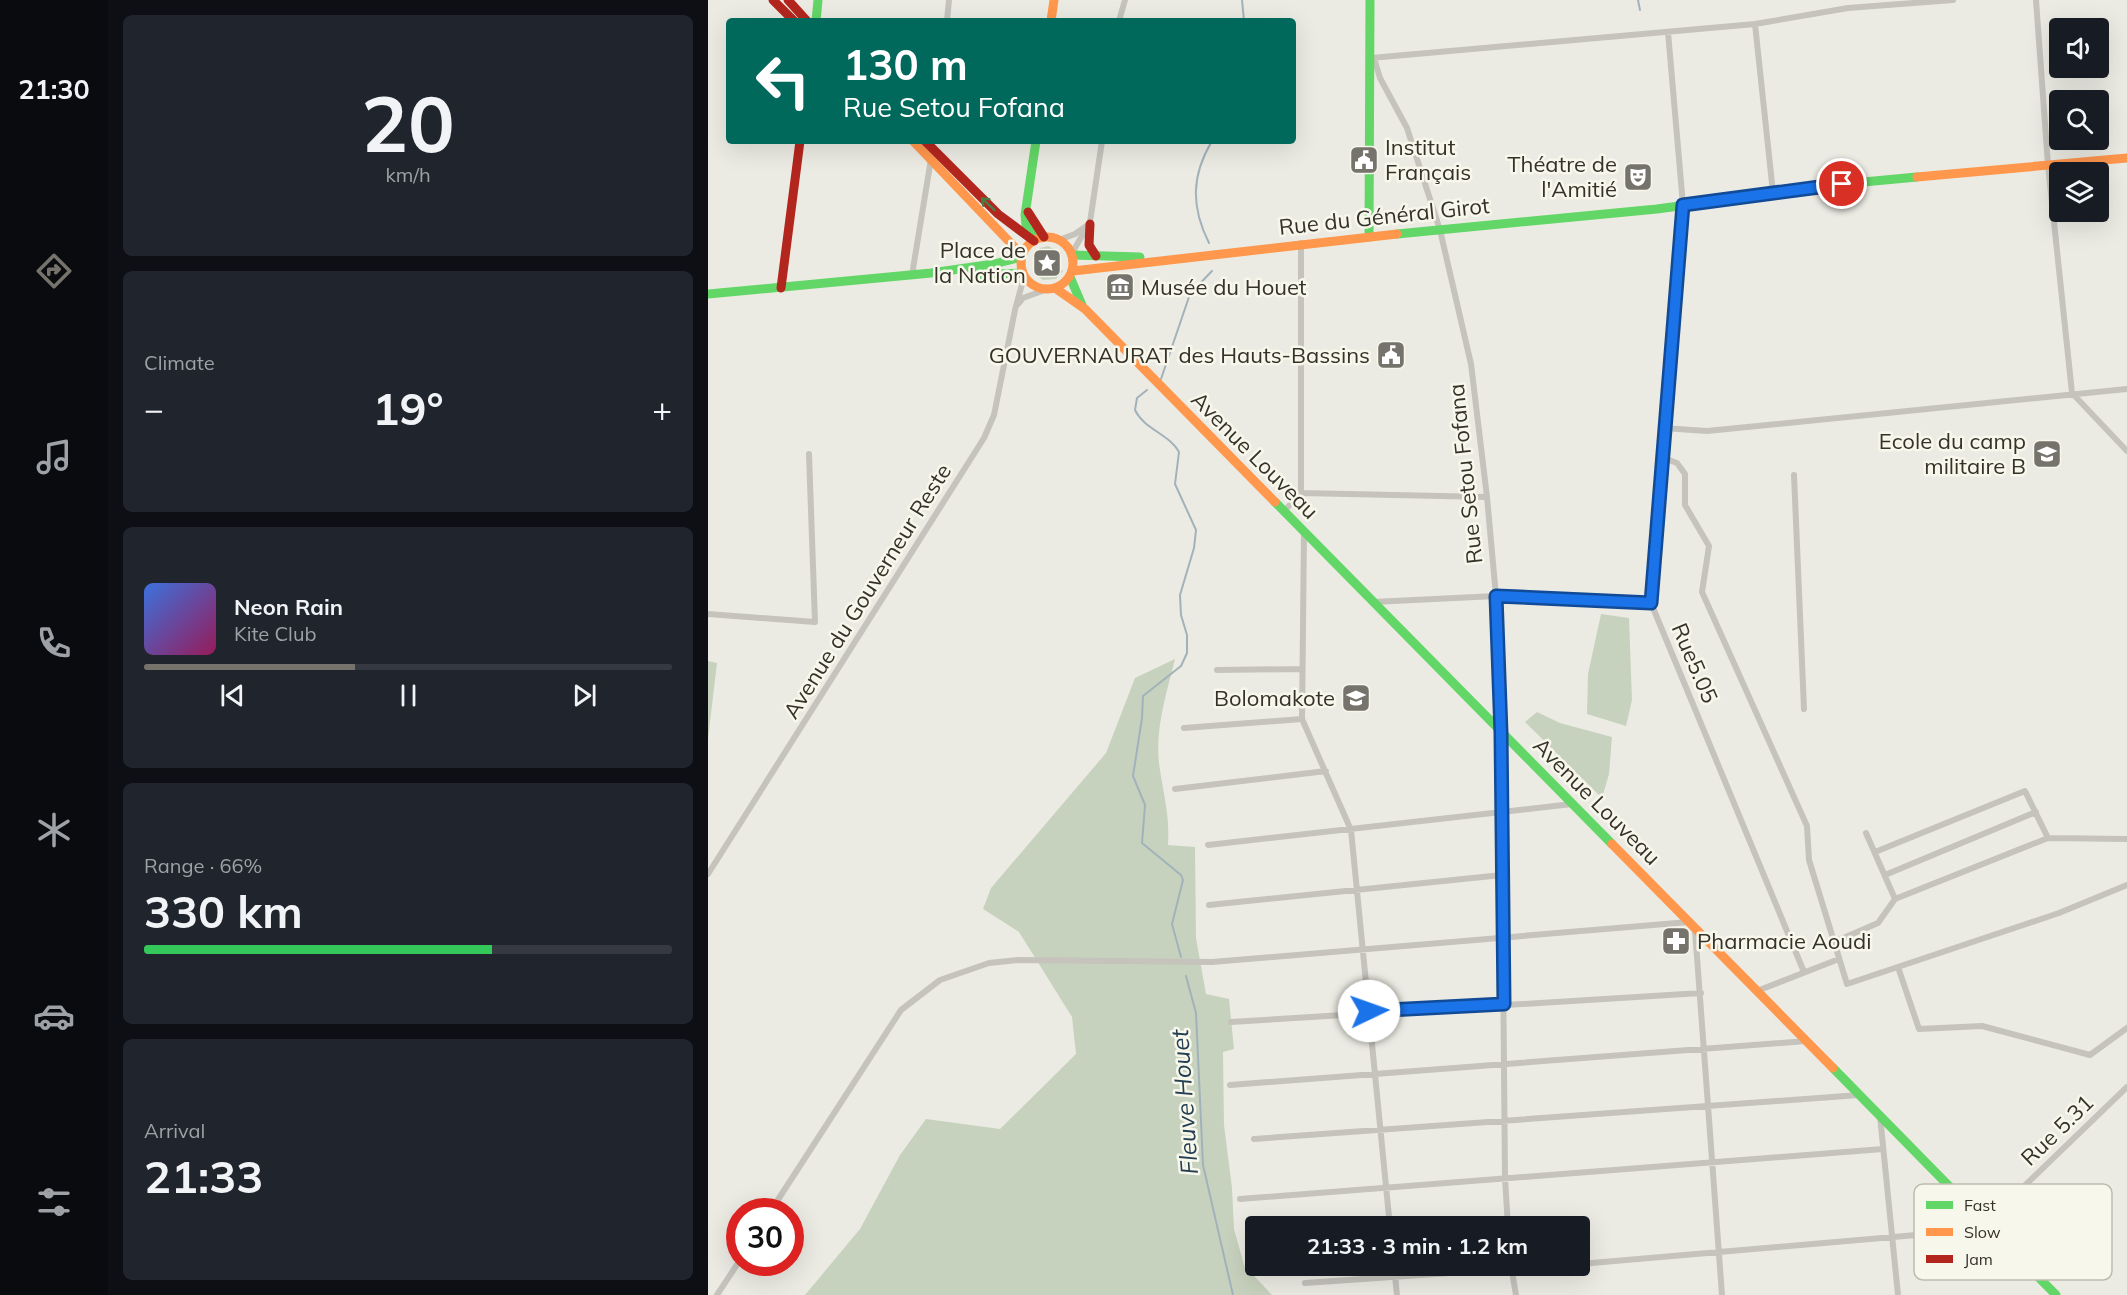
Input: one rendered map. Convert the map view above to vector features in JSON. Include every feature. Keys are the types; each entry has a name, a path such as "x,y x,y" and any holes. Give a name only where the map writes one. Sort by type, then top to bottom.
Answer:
{"main road":[{"path":"773,0 791,18"},
{"path":"788,0 804,18"},
{"path":"816,18 818,0"},
{"path":"1051,18 1054,0"},
{"path":"1369,237 1372,58 1370,0"},
{"path":"781,288 800,144"},
{"path":"1036,144 1028,210 1025,215 1028,230 1038,239"},
{"path":"933,150 998,214 1038,239 1059,240 1072,254 1125,259 1218,253"},
{"path":"933,150 1019,256 1024,275 1035,287 1050,289 1071,274 1197,258 1218,253"},
{"name":"Rue du Général Girot","path":"1218,253 1683,205 1923,175 2127,158"},
{"path":"1028,210 1038,239"},
{"path":"1090,223 1089,245 1096,256"},
{"path":"708,294 912,275 994,264 1019,256 1038,239"},
{"path":"1071,274 1072,254"},
{"name":"Avenue Louveau","path":"1071,274 1085,309"},
{"path":"912,275 931,277 1024,275"},
{"name":"Avenue Louveau","path":"1050,289 1085,309 1947,1184"},
{"name":"Avenue Louveau","path":"2041,1280 2056,1295"}],"street":[{"path":"947,18 950,0"},
{"path":"1120,18 1125,0"},
{"path":"1847,0 1848,8"},
{"path":"1372,58 1755,24 1848,8 1953,0"},
{"path":"2036,0 2048,165 2072,393 2127,451"},
{"path":"1755,24 1773,194"},
{"name":"Rue5.05","path":"1668,32 1683,205 1663,428 1651,603 1804,972"},
{"name":"Rue Setou Fofana","path":"1372,58 1407,128 1440,230 1471,364 1487,497 1496,596 1501,733 1505,1178 1507,1216"},
{"path":"1072,254 1090,223 1102,144"},
{"path":"912,275 933,150"},
{"path":"1059,240 1075,234 1090,223"},
{"path":"1284,511 1301,493 1301,243"},
{"name":"Avenue du Gouverneur Reste","path":"708,874 984,438 994,415 1024,275"},
{"path":"1015,310 1023,297 1050,289"},
{"path":"1663,428 1707,431 2127,389"},
{"path":"708,614 815,622 809,454"},
{"path":"1661,457 1677,463 1685,474 1685,505 1709,546 1702,592 1807,826 1809,860 1847,984 2059,913 2127,885"},
{"path":"1794,475 1804,709"},
{"path":"1301,493 1487,497"},
{"path":"1304,532 1302,719 1352,830 1389,1216"},
{"path":"1372,602 1496,596 1651,603"},
{"path":"1217,670 1302,669"},
{"path":"1184,728 1302,719"},
{"path":"1175,789 1326,771"},
{"path":"1875,852 2025,791 2048,838"},
{"path":"1208,844 1352,830 1572,804"},
{"path":"1885,875 2036,812"},
{"path":"1866,833 1895,899"},
{"path":"1834,942 1878,923 1895,899 2048,838 2127,839"},
{"path":"1209,905 1502,875"},
{"path":"779,1198 901,1010 940,980 989,963 1018,960 1203,962 1503,938 1692,926 1701,993 1722,1295"},
{"path":"1756,991 1839,959"},
{"path":"1898,967 1919,1029 1982,1026 2091,1055 2127,1028"},
{"path":"1231,1022 1369,1011 1701,993"},
{"path":"1230,1085 1806,1041"},
{"name":"Rue 5.31","path":"2027,1184 2127,1088"},
{"path":"1254,1139 1859,1095"},
{"path":"1880,1116 1898,1295"},
{"path":"1240,1198 1883,1149"},
{"path":"1590,1263 1914,1237"},
{"path":"717,1295 729,1276"},
{"path":"1305,1283 1408,1276"},
{"path":"1512,1276 1516,1295"},
{"path":"1395,1277 1397,1295"}],"green space":[{"path":"1048,246 1062,253 1053,260 1047,256 1041,261 1032,256 1040,248"},
{"path":"1054,266 1063,271 1056,279 1043,280 1034,274 1042,268 1049,271"},
{"path":"1601,614 1629,618 1632,700 1626,726 1587,714 1588,674"},
{"path":"1175,659 1162,710 1158,750 1167,813 1168,845 1195,847 1196,938 1206,994 1229,999 1234,1049 1223,1052 1224,1125 1232,1188 1234,1229 1245,1266 1245,1276 1254,1276 1272,1295 805,1295 860,1229 900,1155 926,1119 1000,1129 1076,1054 1072,1017 1019,932 983,909 991,888 1106,753 1135,678"},
{"path":"708,661 717,663 708,739"},
{"path":"1537,712 1560,723 1612,737 1609,774 1602,798 1525,722"}],"waterway":[{"name":"Fleuve Houet","path":"1242,0 1244,18"},
{"path":"1638,0 1640,10"},
{"name":"Fleuve Houet","path":"1209,243 1199,217 1196,192 1200,167 1210,144"},
{"name":"Fleuve Houet","path":"1161,379 1190,294 1212,271"},
{"name":"Fleuve Houet","path":"1147,390 1137,398 1135,410 1144,422 1175,446 1179,452 1175,484 1196,530 1194,548 1180,595 1181,615 1187,635 1187,653 1181,666 1143,696 1133,776 1145,805 1142,843 1181,875 1183,880 1172,924 1181,957"},
{"name":"Fleuve Houet","path":"1186,976 1196,1013 1203,1165 1233,1295"}],"traffic: fast":[{"path":"816,18 818,0"},
{"path":"1369,237 1370,0"},
{"path":"1034,237 1026,225 1025,215 1036,144"},
{"path":"1397,234 1657,209 1842,184 1917,177"},
{"path":"1072,255 1140,257"},
{"path":"708,294 931,273 994,264 1021,257"},
{"path":"963,275 1022,273"},
{"path":"1070,277 1082,305"},
{"path":"1275,502 1612,844"},
{"path":"1833,1068 1947,1184"},
{"path":"2041,1280 2056,1295"}],"traffic: slow":[{"path":"1051,18 1054,0"},
{"path":"916,144 1022,255"},
{"path":"1917,177 2127,158"},
{"path":"1073,271 1397,234"},
{"path":"1042,237 1052,237 1066,244 1073,263 1066,282 1052,289 1042,289 1032,285 1025,278 1021,268 1021,258 1025,248 1032,241 1042,237"},
{"path":"1055,288 1085,309 1275,502"},
{"path":"1612,844 1833,1068"}],"traffic: jam":[{"path":"773,0 791,18"},
{"path":"788,0 804,18"},
{"path":"781,288 800,144"},
{"path":"928,144 998,214 1034,241"},
{"path":"1028,212 1044,237"},
{"path":"1090,224 1089,245 1096,256"}],"place":[{"name":"Institut Français","path":"1364,160"},
{"name":"Théatre de l'Amitié","path":"1638,177"},
{"name":"Place de la Nation","path":"1047,263"},
{"name":"Musée du Houet","path":"1120,287"},
{"name":"GOUVERNAURAT des Hauts-Bassins","path":"1391,355"},
{"name":"Ecole du camp militaire B","path":"2047,454"},
{"name":"Bolomakote","path":"1356,698"},
{"name":"Pharmacie Aoudi","path":"1676,941"}],"route":[{"path":"1369,1011 1504,1004 1501,733 1496,596 1651,603 1663,428 1683,205 1842,184"}]}
